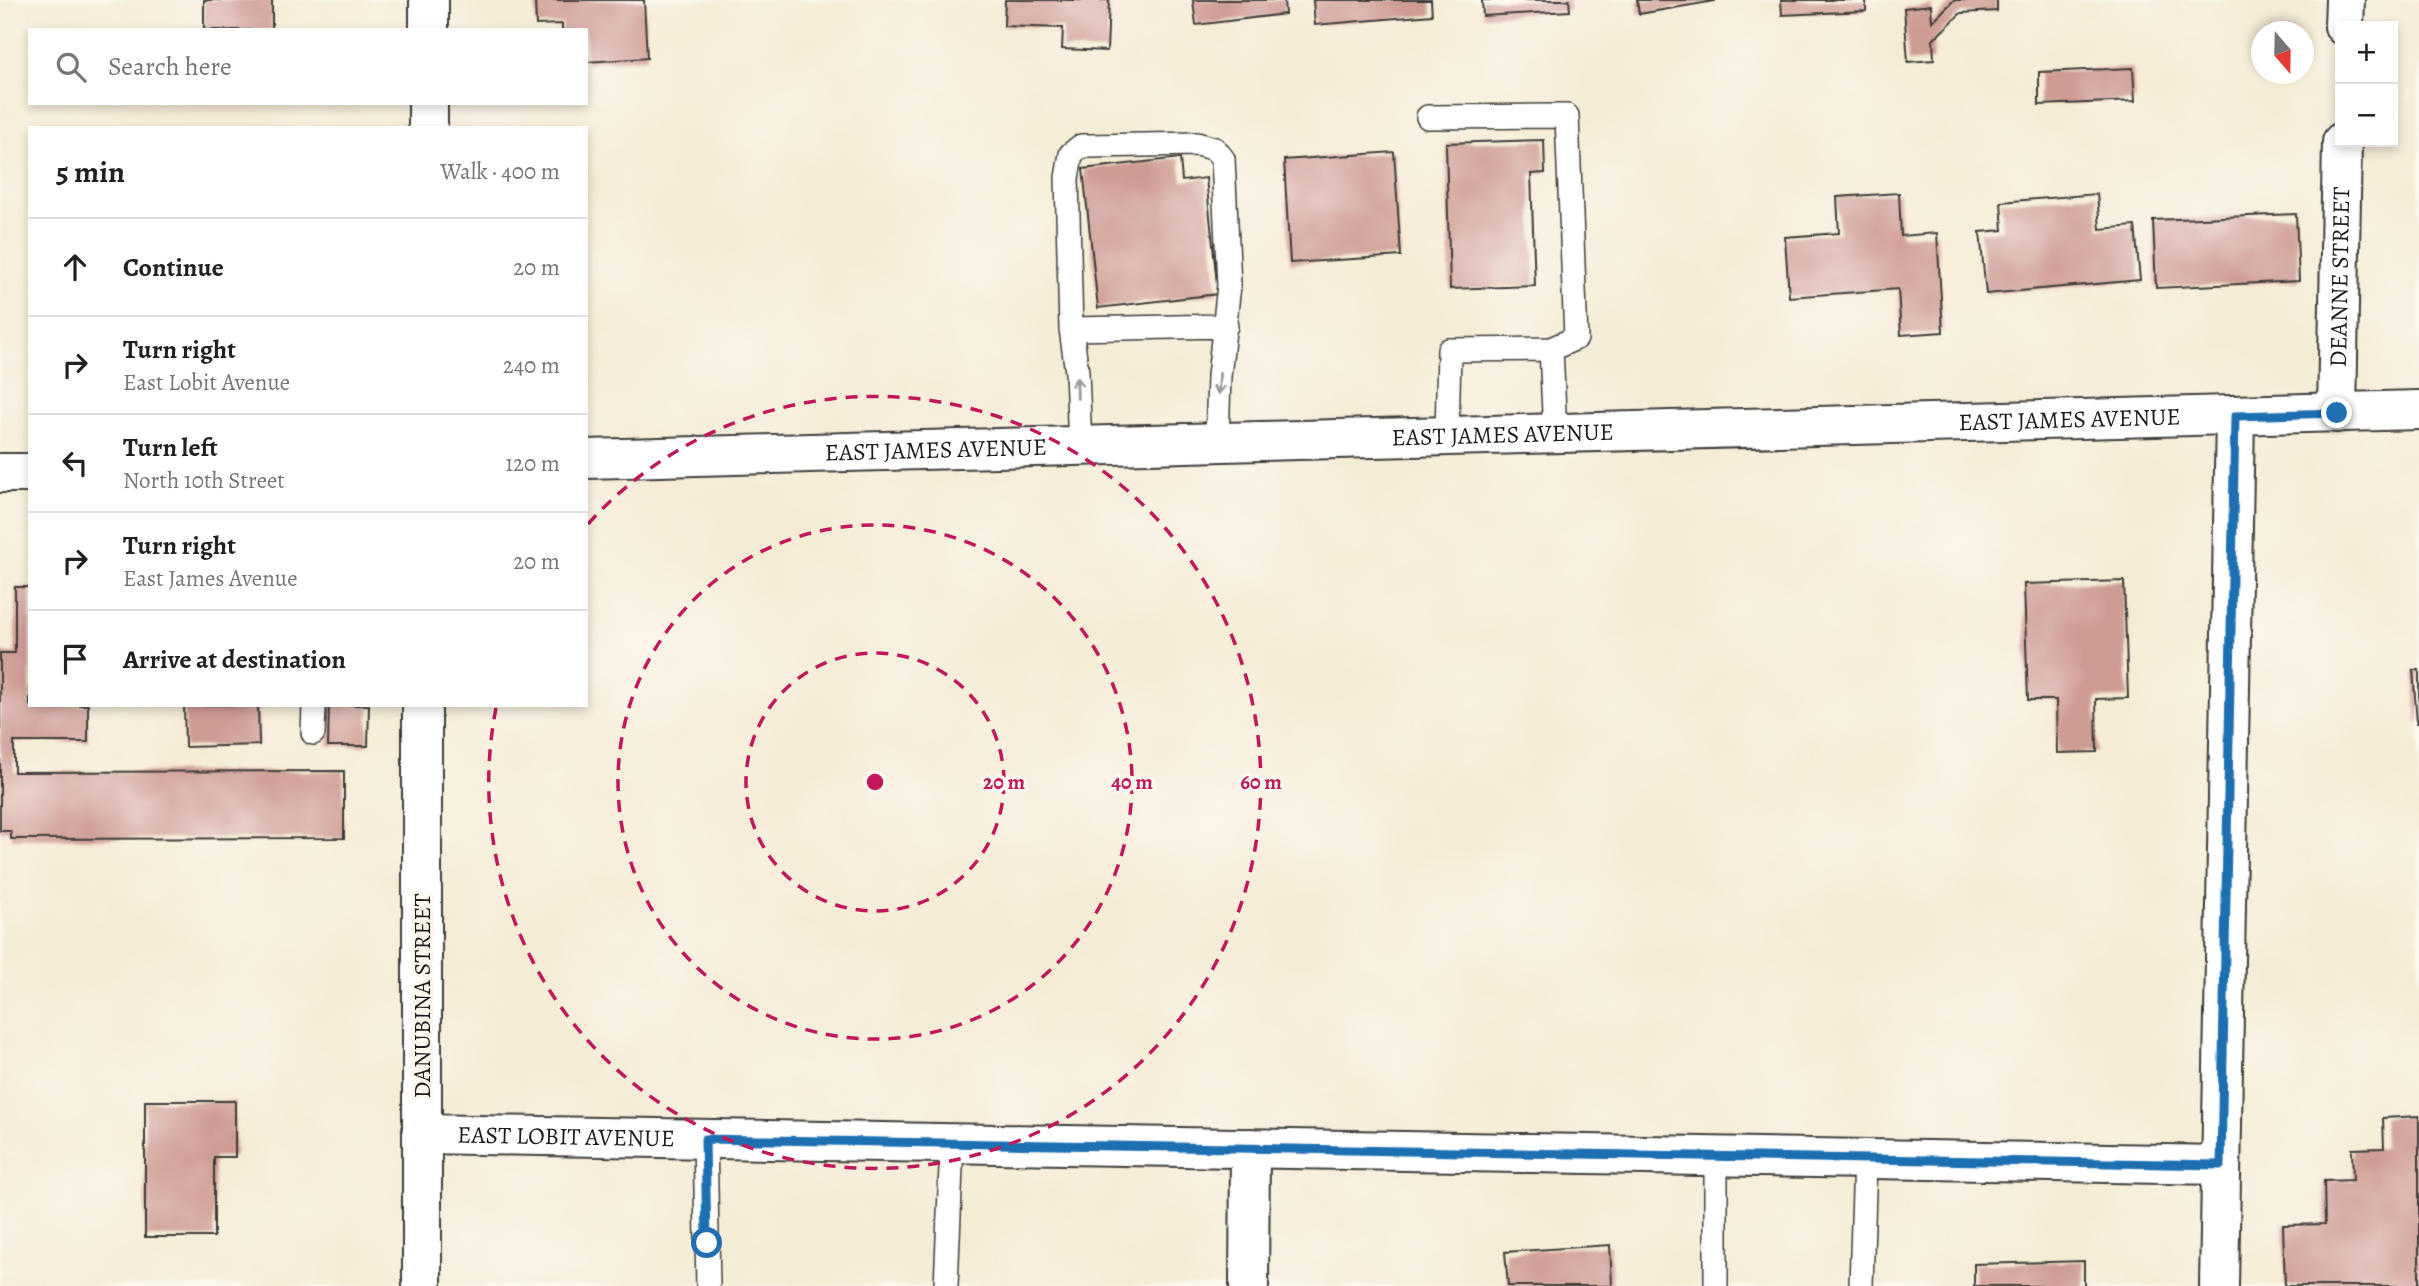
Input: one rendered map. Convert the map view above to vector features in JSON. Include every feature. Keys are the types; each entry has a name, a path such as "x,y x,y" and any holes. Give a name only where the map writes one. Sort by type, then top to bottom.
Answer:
{"street":[{"path":"429,0 429,28"},
{"path":"2344,0 2344,21"},
{"path":"428,105 428,126"},
{"name":"DEANNE STREET","path":"2337,413 2342,147"},
{"name":"EAST JAMES AVENUE","path":"588,459 2419,410"},
{"path":"2219,1286 2235,416"},
{"path":"0,473 28,472"},
{"name":"DANUBINA STREET","path":"422,707 422,1286"},
{"name":"EAST LOBIT AVENUE","path":"422,1134 2221,1165"},
{"path":"1249,1286 1250,1148"}],"lane":[{"path":"1428,117 1567,116 1576,338 1551,349 1449,350 1447,436"},
{"path":"1080,446 1077,372 1071,329 1068,164 1076,149 1089,146 1197,144 1210,146 1219,153 1225,167 1229,285 1219,376 1217,442"},
{"path":"1071,329 1226,326"},
{"path":"1551,349 1555,434"},
{"path":"313,733 314,707"},
{"path":"705,1139 708,1286"},
{"path":"946,1286 952,1144"},
{"path":"1716,1157 1716,1286"},
{"path":"1861,1286 1865,1159"}],"building":[{"path":"204,0 272,0 272,28 204,28"},
{"path":"535,0 644,0 647,58 588,62 588,28 562,28 562,24 536,25"},
{"path":"1005,0 1109,0 1107,51 1062,49 1063,28 1004,26"},
{"path":"1193,0 1284,0 1285,14 1196,25"},
{"path":"1313,0 1431,0 1432,15 1315,25"},
{"path":"1482,0 1569,0 1570,11 1483,16"},
{"path":"1637,0 1715,0 1715,1 1639,14"},
{"path":"1781,0 1866,0 1866,11 1782,15"},
{"path":"1954,0 1997,0 1997,11 1961,13 1933,40 1934,60 1908,62 1904,8 1931,5 1932,22"},
{"path":"2133,68 2135,101 2039,105 2039,72"},
{"path":"1544,140 1545,173 1531,174 1535,286 1450,289 1446,143"},
{"path":"1394,152 1401,256 1290,263 1284,160"},
{"path":"1180,158 1182,181 1206,178 1218,294 1098,308 1083,169"},
{"path":"1899,193 1901,236 1937,233 1943,332 1901,335 1898,289 1789,297 1785,237 1839,233 1837,197"},
{"path":"2097,194 2100,229 2135,226 2140,280 1986,294 1980,232 2003,230 2001,202"},
{"path":"2296,214 2299,281 2156,288 2153,220"},
{"path":"2124,581 2128,698 2096,699 2097,752 2057,753 2056,700 2028,700 2024,584"},
{"path":"15,587 28,587 28,707 88,707 88,742 14,742 14,772 344,771 344,838 11,839 11,831 0,831 0,653 15,653"},
{"path":"2413,670 2419,670 2419,723 2417,723"},
{"path":"184,707 258,707 259,745 185,747"},
{"path":"329,707 369,707 368,746 328,746"},
{"path":"145,1101 235,1101 235,1157 214,1157 214,1237 145,1237"},
{"path":"2419,1116 2419,1286 2285,1286 2283,1225 2325,1224 2324,1181 2353,1180 2352,1149 2384,1148 2383,1118"},
{"path":"1610,1245 1612,1286 1508,1286 1505,1252"},
{"path":"2084,1261 2084,1286 1974,1286 1974,1264"}],"route":[{"path":"707,1243 705,1139 2221,1165 2235,416 2337,413"}]}
